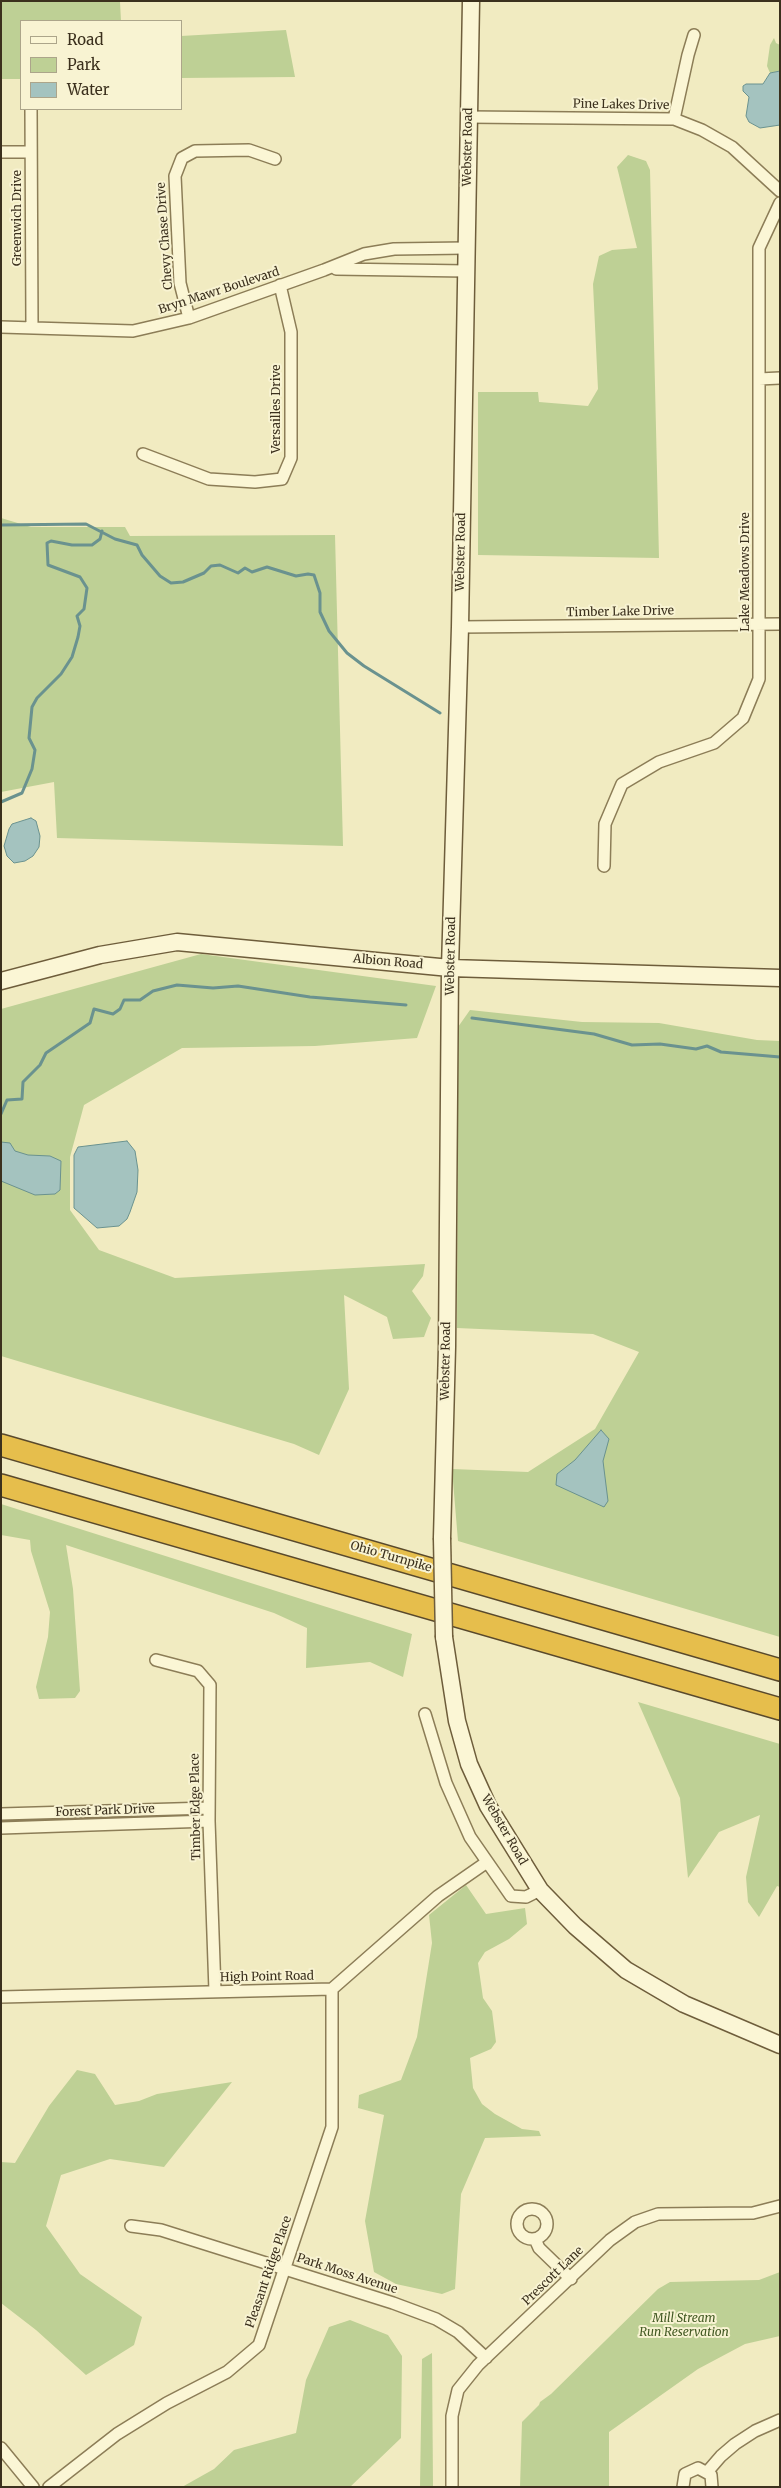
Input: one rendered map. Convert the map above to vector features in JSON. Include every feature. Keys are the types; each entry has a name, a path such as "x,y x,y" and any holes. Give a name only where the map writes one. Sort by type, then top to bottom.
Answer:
{"highway":[{"name":"Ohio Turnpike","path":"1,1445 780,1670"},
{"path":"1,1485 780,1709"}],"street":[{"name":"Webster Road","path":"471,1 460,627 450,968 447,1339 442,1538 444,1637 457,1721 469,1764 488,1806 540,1890 575,1926 626,1970 684,2004 780,2045"},
{"path":"674,119 694,35"},
{"name":"Greenwich Drive","path":"31,110 32,327"},
{"name":"Pine Lakes Drive","path":"468,117 674,119 702,130 732,147 780,191"},
{"name":"Chevy Chase Drive","path":"189,318 180,283 175,176 182,158 195,151 249,150 275,159"},
{"path":"1,152 31,152"},
{"name":"Lake Meadows Drive","path":"604,866 605,824 622,784 659,762 714,743 743,718 759,679 761,624 759,248 780,203"},
{"name":"Bryn Mawr Boulevard","path":"1,326 133,332 189,318 364,254 394,249 466,248"},
{"name":"Bryn Mawr Boulevard","path":"324,270 350,268 466,271"},
{"name":"Versailles Drive","path":"144,454 208,479 255,482 282,479 291,458 291,332 280,285"},
{"path":"759,379 780,378"},
{"name":"Timber Lake Drive","path":"460,627 780,624"},
{"name":"Albion Road","path":"1,981 100,955 177,942 450,968 780,978"},
{"name":"Timber Edge Place","path":"156,1660 198,1671 210,1685 209,1821 215,1991"},
{"path":"425,1714 446,1783 470,1836 511,1896 526,1897 540,1890"},
{"name":"Forest Park Drive","path":"1,1814 209,1808"},
{"name":"Forest Park Drive","path":"1,1828 209,1821"},
{"name":"High Point Road","path":"1,1997 332,1989 438,1896 487,1862"},
{"name":"Pleasant Ridge Place","path":"50,2487 117,2434 167,2403 228,2372 259,2345 286,2269 332,2126 332,1989"},
{"name":"Prescott Lane","path":"452,2487 452,2416 458,2390 486,2358 610,2240 635,2222 658,2214 754,2213 780,2206"},
{"name":"Park Moss Avenue","path":"131,2226 161,2230 393,2303 436,2319 458,2332 486,2358"},
{"path":"534,2239 539,2248 570,2279"},
{"path":"708,2472 721,2456 735,2444 755,2431 780,2420"},
{"path":"1,2448 33,2487"},
{"path":"684,2487 683,2479 689,2471 698,2468 708,2472 712,2480 712,2487"}],"green space":[{"path":"1,1 123,1 120,2 121,20 20,20 20,79 1,79"},
{"path":"286,30 295,77 182,78 182,36"},
{"path":"774,38 776,43 780,45 780,71 770,73 767,66 770,45"},
{"path":"628,155 646,161 650,170 659,558 478,555 478,392 538,392 539,402 588,406 598,389 593,284 599,256 612,250 637,248 617,167"},
{"path":"1,518 31,527 125,527 130,536 335,535 343,846 57,838 54,782 1,792"},
{"path":"201,954 436,986 417,1038 315,1046 182,1048 84,1105 70,1157 70,1210 99,1250 175,1278 425,1264 423,1276 412,1291 431,1318 424,1337 393,1339 387,1317 344,1295 349,1389 319,1455 294,1444 1,1356 1,1009"},
{"path":"470,1010 582,1022 659,1023 757,1040 780,1041 780,1637 458,1541 452,1469 528,1472 595,1429 639,1352 593,1334 457,1328 458,1027"},
{"path":"1,1504 412,1634 403,1677 370,1662 306,1668 307,1628 274,1613 66,1545 73,1589 80,1691 75,1698 39,1699 36,1687 48,1637 50,1612 31,1551 30,1540 1,1535"},
{"path":"638,1702 780,1744 780,1887 777,1886 759,1917 748,1902 746,1877 760,1815 719,1832 688,1878 680,1798"},
{"path":"466,1885 486,1914 525,1908 527,1924 509,1939 485,1952 478,1963 483,1998 492,2011 496,2042 491,2049 470,2058 473,2088 482,2104 495,2114 522,2129 539,2131 541,2136 485,2138 461,2194 455,2289 442,2294 396,2284 374,2272 365,2221 384,2115 358,2108 359,2095 401,2080 417,2037 432,1943 429,1915"},
{"path":"77,2070 95,2074 115,2105 139,2101 157,2094 232,2082 164,2167 110,2159 61,2175 46,2226 80,2274 142,2317 134,2345 86,2375 36,2330 1,2303 1,2162 15,2163 49,2106"},
{"name":"Mill Stream Run Reservation","path":"780,2272 780,2336 745,2344 698,2369 609,2432 609,2487 520,2487 522,2422 540,2402 551,2394 658,2289 670,2282 759,2280"},
{"path":"350,2320 388,2335 402,2356 401,2438 350,2487 182,2487 214,2469 234,2450 296,2433 306,2380 329,2327"},
{"path":"432,2353 433,2487 420,2487 422,2359"}],"water":[{"path":"780,71 780,125 760,128 749,122 746,116 749,97 743,91 743,86 746,84 763,84 770,73"},
{"path":"31,818 36,821 40,836 39,847 33,856 25,861 14,863 7,856 4,846 9,829 12,824"},
{"path":"127,1141 135,1151 138,1170 137,1192 127,1219 119,1226 97,1228 74,1208 74,1155 78,1147"},
{"path":"1,1142 10,1143 15,1151 28,1155 50,1156 61,1161 60,1190 55,1194 35,1195 1,1181"},
{"path":"601,1430 609,1439 603,1461 608,1501 604,1507 556,1485 557,1474 575,1460"}],"waterway":[{"path":"1,525 86,524 115,539 137,545 142,555 160,576 171,583 183,582 204,573 211,566 220,565 238,573 245,568 252,572 267,567 296,576 314,575 320,593 320,612 329,631 347,653 364,666 440,713"},
{"path":"1,802 22,793 32,769 35,750 29,738 32,707 37,698 61,674 72,657 80,626 77,616 84,609 87,588 80,577 48,565 47,543 51,541 72,545 92,545 100,539 102,531"},
{"path":"1,1114 7,1100 22,1099 23,1082 40,1065 46,1053 90,1023 94,1009 113,1014 120,1009 124,1000 140,1000 153,991 177,985 213,988 238,986 310,997 406,1005"},
{"path":"472,1018 594,1034 632,1045 660,1044 696,1049 707,1046 721,1052 780,1057"}]}
